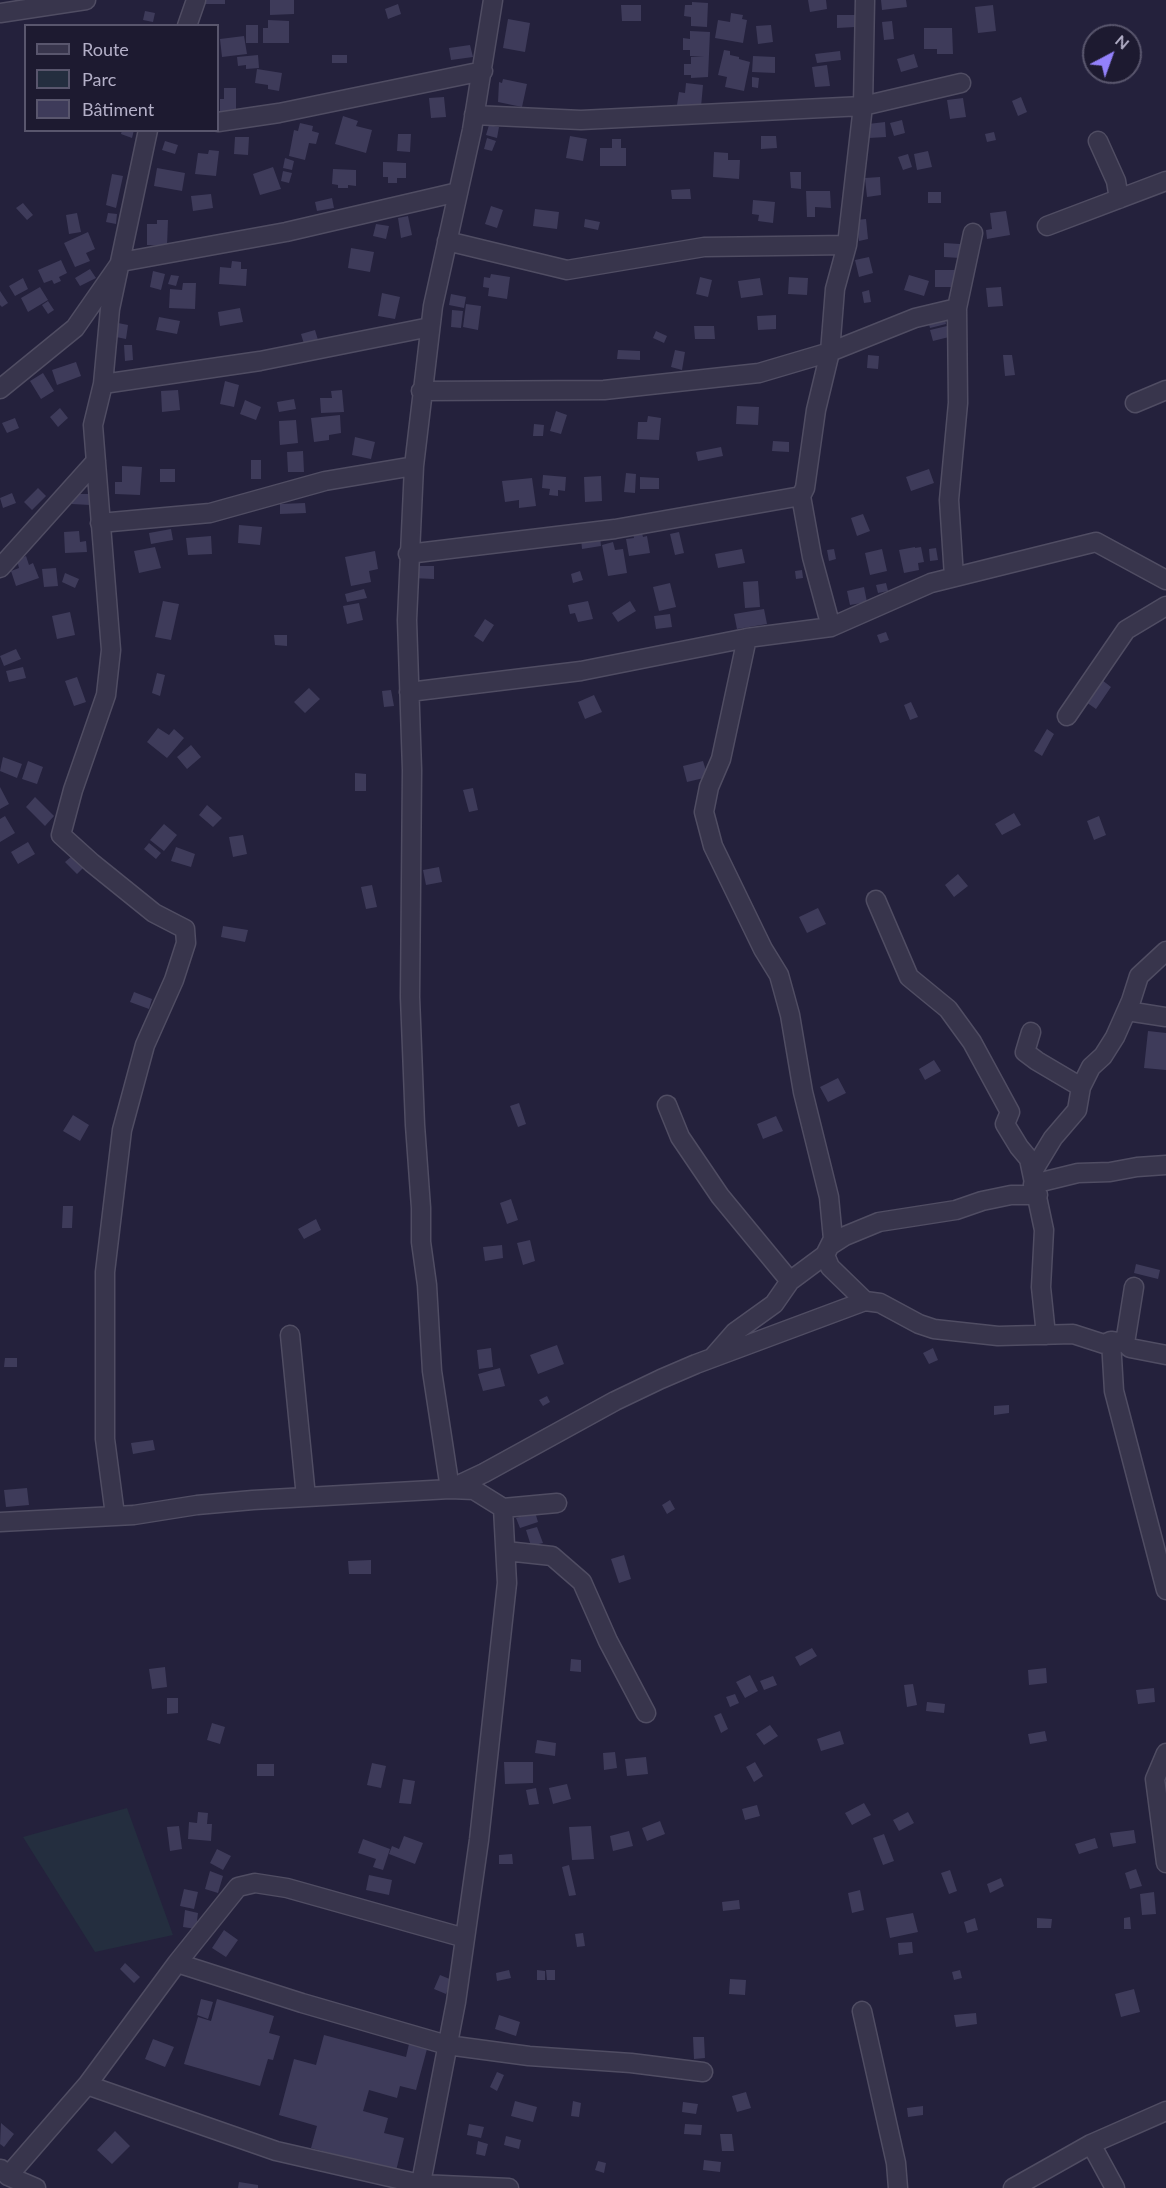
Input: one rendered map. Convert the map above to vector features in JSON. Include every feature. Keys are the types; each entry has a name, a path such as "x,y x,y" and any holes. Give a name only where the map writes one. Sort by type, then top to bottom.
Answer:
{"street":[{"path":"0,13 86,0"},
{"path":"188,24 196,0"},
{"path":"450,1489 432,1371 417,1158 410,997 412,770 407,620 408,554 421,391 433,306 483,71 493,0"},
{"path":"831,627 812,557 801,496 805,488 816,410 830,352 835,289 847,244 863,106 865,0"},
{"path":"219,122 279,113 483,71"},
{"path":"474,115 581,120 863,106 961,83"},
{"path":"115,1515 105,1439 105,1272 122,1130 145,1045 174,980 186,943 185,929 154,913 61,835 73,790 106,695 111,650 93,425 103,384 110,309 152,132"},
{"path":"1098,141 1116,181 1119,199"},
{"path":"1047,226 1166,181"},
{"path":"0,389 75,328 121,262 286,232 458,192"},
{"path":"954,577 948,501 958,403 957,308 973,233"},
{"path":"447,241 567,270 704,247 847,244"},
{"path":"421,391 604,390 759,373 830,352 915,318 957,308"},
{"path":"103,384 260,362 430,327"},
{"path":"1135,403 1166,390"},
{"path":"0,568 96,461"},
{"path":"100,523 210,513 325,481 414,466"},
{"path":"408,554 615,529 801,496"},
{"path":"409,692 580,671 747,638 831,627 931,583 1096,542 1166,580"},
{"path":"1067,716 1126,630 1166,606"},
{"path":"747,638 722,759 709,787 704,812 713,846 778,975 790,1015 803,1092 829,1197 833,1239 828,1250 830,1267 865,1301"},
{"path":"876,900 909,977 948,1009 972,1042 1010,1112 1005,1124 1029,1159 1044,1230 1041,1287 1046,1335"},
{"path":"1035,1183 1053,1138 1077,1110 1081,1087 1091,1067 1103,1056 1127,1011 1138,976 1166,951"},
{"path":"1127,1011 1166,1017"},
{"path":"1031,1032 1025,1052 1081,1087"},
{"path":"667,1104 680,1137 720,1196 790,1281"},
{"path":"711,1359 735,1332 774,1304 790,1281 845,1236 879,1222 956,1210 982,1201 1011,1196 1035,1183 1078,1173 1110,1172 1166,1165"},
{"path":"1134,1287 1118,1342 1114,1391 1166,1590"},
{"path":"450,1489 484,1473 615,1401 679,1371 814,1318 865,1301 880,1303 919,1324 934,1329 998,1336 1073,1334 1104,1344 1118,1342 1130,1348 1166,1355"},
{"path":"290,1335 306,1497"},
{"path":"0,1522 134,1515 197,1505 450,1489 474,1490 503,1508 557,1503"},
{"path":"420,2186 447,2045 479,1840 507,1583 503,1508"},
{"path":"506,1551 552,1556 582,1582 608,1641 646,1713"},
{"path":"1166,1753 1155,1779 1166,1863"},
{"path":"36,2188 4,2172 87,2085 177,1963 238,1887 255,1883 287,1888 465,1938"},
{"path":"177,1963 302,2003 447,2045 529,2056 631,2063 703,2072"},
{"path":"862,2011 896,2163 898,2188"},
{"path":"87,2085 276,2151 420,2186 509,2188"},
{"path":"1013,2188 1091,2144 1166,2111"},
{"path":"1091,2144 1115,2188"}],"green space":[{"path":"127,1808 173,1935 95,1952 23,1837"}],"building":[{"path":"204,0 225,0 225,4 205,4"},
{"path":"270,0 294,0 294,14 270,15"},
{"path":"808,0 826,0 827,9 810,12"},
{"path":"881,0 906,0 907,7 882,10"},
{"path":"692,2 708,3 707,27 691,26 691,17 684,16 685,5 692,5"},
{"path":"398,4 401,14 388,19 385,9"},
{"path":"621,5 641,5 641,21 622,21"},
{"path":"993,5 996,31 978,33 975,7"},
{"path":"145,11 155,13 153,22 143,20"},
{"path":"731,13 743,15 742,19 747,20 743,43 715,38 718,20 730,22"},
{"path":"837,15 855,15 855,27 837,28"},
{"path":"508,19 530,23 525,52 503,48"},
{"path":"268,20 289,21 289,43 263,43 263,28 268,28"},
{"path":"892,21 894,39 884,40 882,22"},
{"path":"246,25 258,25 258,43 246,43"},
{"path":"771,25 773,42 758,44 756,26"},
{"path":"924,28 952,28 953,54 937,54 937,49 924,49"},
{"path":"690,31 710,32 708,77 691,78 691,75 684,75 684,64 691,64 691,57 704,57 690,56 690,50 683,50 683,38 690,39"},
{"path":"244,36 247,54 222,57 220,39"},
{"path":"470,45 473,57 451,60 449,48"},
{"path":"724,50 730,51 730,55 750,62 744,91 725,87 727,77 718,75"},
{"path":"840,51 841,60 817,63 815,54"},
{"path":"914,54 918,67 901,72 897,59"},
{"path":"258,55 259,68 246,69 246,65 238,66 237,57"},
{"path":"332,55 347,55 347,63 332,63"},
{"path":"753,56 775,57 775,73 752,72"},
{"path":"827,65 830,86 815,87 812,67"},
{"path":"257,69 282,73 279,91 268,89 268,85 255,83"},
{"path":"752,77 759,78 758,88 752,87"},
{"path":"503,79 527,84 522,107 498,102 499,82 502,83"},
{"path":"686,83 703,85 701,107 677,105 679,92 685,93"},
{"path":"224,88 236,88 236,115 220,115 220,99 224,99"},
{"path":"444,97 446,117 431,118 429,98"},
{"path":"1021,97 1027,112 1018,116 1012,101"},
{"path":"963,98 966,117 950,119 947,100"},
{"path":"343,116 358,121 356,126 372,130 366,153 335,144"},
{"path":"902,120 905,133 894,136 890,123"},
{"path":"885,122 886,137 869,138 868,124"},
{"path":"300,123 313,126 312,131 319,133 316,144 309,143 305,160 289,156 294,130 298,131"},
{"path":"489,125 499,127 497,138 486,135"},
{"path":"122,132 134,132 132,138 121,134"},
{"path":"994,132 996,140 987,142 985,134"},
{"path":"398,134 411,134 410,152 397,151"},
{"path":"570,136 587,139 583,161 566,158"},
{"path":"761,136 776,136 777,148 761,149"},
{"path":"235,137 249,137 248,155 234,154"},
{"path":"487,138 496,141 492,151 484,149"},
{"path":"612,139 621,139 621,148 626,148 626,166 600,166 600,148 612,148"},
{"path":"165,141 178,145 175,154 162,150"},
{"path":"209,150 219,151 216,176 195,174 198,153 208,154"},
{"path":"928,151 932,167 917,170 914,154"},
{"path":"714,152 728,153 728,160 740,160 739,179 713,177"},
{"path":"908,154 912,167 903,170 898,157"},
{"path":"285,158 294,161 292,170 283,168"},
{"path":"383,162 406,163 406,178 397,178 397,183 388,183 388,177 383,177"},
{"path":"273,167 281,189 260,195 253,174"},
{"path":"157,168 185,173 182,191 154,186"},
{"path":"333,169 356,170 356,186 348,185 348,188 338,188 338,185 332,184"},
{"path":"283,171 292,173 289,183 281,181"},
{"path":"790,172 801,172 801,189 791,188"},
{"path":"112,174 123,176 116,208 106,205"},
{"path":"880,177 881,195 867,197 865,178"},
{"path":"690,189 691,199 672,199 671,190"},
{"path":"806,191 830,191 831,208 815,207 815,217 807,217"},
{"path":"928,192 941,192 941,203 928,203"},
{"path":"211,194 213,208 193,211 191,196"},
{"path":"332,198 334,208 317,211 315,202"},
{"path":"753,200 775,202 773,223 758,221 759,215 752,214"},
{"path":"23,203 33,215 27,220 16,208"},
{"path":"491,206 503,210 497,228 485,224"},
{"path":"535,209 559,212 557,229 533,226"},
{"path":"1006,211 1010,235 987,239 986,230 992,229 990,213"},
{"path":"77,213 81,232 69,234 66,215"},
{"path":"108,213 117,214 116,224 106,222"},
{"path":"408,216 412,235 401,238 398,218"},
{"path":"585,219 600,222 598,230 584,227"},
{"path":"866,219 868,239 859,241 856,220"},
{"path":"157,220 168,220 167,246 147,245 147,224 157,224"},
{"path":"376,224 389,226 386,239 373,236"},
{"path":"88,232 95,249 86,253 90,261 75,267 64,243"},
{"path":"944,243 960,244 960,258 944,257"},
{"path":"351,248 374,252 370,272 348,268"},
{"path":"869,257 873,273 859,277 855,260"},
{"path":"61,260 67,273 59,277 61,281 54,284 52,280 44,283 38,270"},
{"path":"232,261 241,262 241,269 247,269 246,286 219,284 220,267 231,268"},
{"path":"90,269 96,278 80,286 75,278"},
{"path":"935,270 955,270 955,287 935,287"},
{"path":"153,271 165,274 161,290 150,287"},
{"path":"491,274 510,277 507,299 488,296 489,288 483,287 484,277 490,278"},
{"path":"171,275 179,276 176,286 168,284"},
{"path":"909,275 929,281 924,296 904,290"},
{"path":"700,277 712,280 708,297 696,294"},
{"path":"789,277 808,278 807,295 788,294"},
{"path":"23,278 28,289 15,296 9,286"},
{"path":"760,278 763,295 741,298 738,281"},
{"path":"183,283 196,283 195,309 169,308 170,289 182,290"},
{"path":"40,287 48,300 28,312 21,298"},
{"path":"1001,287 1003,306 988,307 986,288"},
{"path":"869,290 871,302 864,303 862,292"},
{"path":"0,291 8,303 2,307 0,305"},
{"path":"382,293 400,297 395,319 378,316"},
{"path":"451,294 466,297 464,308 449,305"},
{"path":"48,301 54,310 48,314 42,305"},
{"path":"466,304 481,306 478,330 463,327"},
{"path":"240,308 243,322 220,326 218,312"},
{"path":"452,310 463,311 461,328 451,327"},
{"path":"776,315 776,329 758,330 757,316"},
{"path":"159,317 180,321 177,334 156,330"},
{"path":"945,318 946,324 930,328 928,321"},
{"path":"118,323 128,325 126,339 116,337"},
{"path":"694,326 714,326 715,339 695,339"},
{"path":"947,326 949,337 933,341 930,330"},
{"path":"315,330 318,340 304,344 301,334"},
{"path":"656,331 667,336 664,343 653,338"},
{"path":"124,345 132,345 133,360 125,361"},
{"path":"618,350 640,351 640,360 617,359"},
{"path":"675,350 685,352 682,370 671,367"},
{"path":"868,355 879,356 878,369 867,368"},
{"path":"1003,355 1012,355 1015,375 1005,376"},
{"path":"76,362 81,376 57,385 52,370"},
{"path":"43,373 54,391 41,399 30,381"},
{"path":"225,381 239,385 234,407 220,404"},
{"path":"178,390 180,410 162,412 161,391"},
{"path":"342,390 344,412 321,413 320,398 332,398 331,391"},
{"path":"294,399 296,409 279,412 277,402"},
{"path":"245,400 261,407 256,420 240,414"},
{"path":"737,406 759,407 758,425 736,424"},
{"path":"60,408 68,418 58,427 50,417"},
{"path":"556,411 567,415 561,434 550,431"},
{"path":"340,415 341,433 329,435 329,440 314,442 311,418"},
{"path":"648,416 661,418 659,440 637,439 638,422 647,422"},
{"path":"15,418 19,428 7,433 2,423"},
{"path":"296,420 298,443 280,445 279,421"},
{"path":"534,424 544,425 543,436 533,436"},
{"path":"355,437 375,442 371,459 352,455"},
{"path":"773,441 789,442 789,452 772,451"},
{"path":"721,447 723,456 698,461 696,452"},
{"path":"303,451 304,472 288,472 287,452"},
{"path":"251,460 261,460 261,479 251,479"},
{"path":"122,466 142,467 140,495 115,494 115,482 122,482"},
{"path":"160,469 175,469 175,482 160,482"},
{"path":"929,469 934,483 911,491 906,477"},
{"path":"626,473 636,474 635,493 624,492"},
{"path":"543,475 566,477 565,491 558,490 558,496 549,495 550,489 542,488"},
{"path":"601,476 602,501 585,502 584,477"},
{"path":"640,477 659,478 659,489 640,489"},
{"path":"532,478 536,506 519,508 519,500 505,502 502,481"},
{"path":"38,488 46,496 32,510 24,502"},
{"path":"12,493 16,503 3,508 0,498"},
{"path":"72,494 90,494 90,505 72,504"},
{"path":"305,503 306,513 280,514 280,504"},
{"path":"863,514 870,531 857,536 851,518"},
{"path":"239,525 262,527 260,545 238,543"},
{"path":"171,529 173,540 151,544 149,533"},
{"path":"79,531 80,542 86,541 87,552 65,553 64,532"},
{"path":"679,532 684,553 675,555 670,534"},
{"path":"642,533 643,537 647,536 650,553 629,556 626,539 634,538 633,534"},
{"path":"211,536 212,554 188,555 186,538"},
{"path":"600,536 601,546 582,549 581,538"},
{"path":"613,542 615,550 623,549 627,573 608,576 602,545"},
{"path":"155,547 161,568 139,573 134,551"},
{"path":"921,547 924,562 918,563 919,570 904,573 899,550"},
{"path":"936,548 938,560 930,561 929,549"},
{"path":"742,549 745,563 718,568 715,554"},
{"path":"834,549 836,559 829,561 827,550"},
{"path":"882,549 887,571 870,575 865,553"},
{"path":"375,551 378,569 369,571 371,582 351,586 345,557"},
{"path":"26,556 29,565 33,563 39,578 16,586 11,571 19,568 17,560"},
{"path":"412,566 434,566 434,579 412,578"},
{"path":"56,568 58,586 44,587 42,569"},
{"path":"802,570 803,578 796,579 795,571"},
{"path":"580,571 583,580 573,583 571,574"},
{"path":"65,573 79,579 75,588 62,582"},
{"path":"758,581 760,607 745,608 743,582"},
{"path":"670,583 676,607 659,611 653,587"},
{"path":"886,583 888,591 878,593 876,585"},
{"path":"864,587 867,602 850,605 847,591"},
{"path":"364,589 367,598 347,602 345,594"},
{"path":"163,601 179,604 171,640 155,637"},
{"path":"588,601 593,619 578,622 575,613 570,614 568,605"},
{"path":"630,601 636,611 618,622 612,613"},
{"path":"359,603 363,620 347,624 343,606"},
{"path":"764,609 767,624 737,629 734,614"},
{"path":"70,612 75,635 57,639 52,616"},
{"path":"670,614 672,627 656,629 654,616"},
{"path":"485,619 494,625 483,642 474,636"},
{"path":"886,632 889,640 880,643 877,635"},
{"path":"274,635 287,635 287,646 275,645"},
{"path":"16,649 21,659 4,666 0,656"},
{"path":"23,667 26,678 9,682 6,671"},
{"path":"157,673 165,675 160,696 152,693"},
{"path":"77,677 86,702 74,706 65,681"},
{"path":"1102,680 1111,687 1096,709 1086,702"},
{"path":"309,688 320,699 305,713 294,702"},
{"path":"391,690 394,706 384,707 382,691"},
{"path":"594,695 602,712 585,719 578,702"},
{"path":"911,702 918,717 910,720 904,705"},
{"path":"158,728 169,735 174,729 184,738 167,758 147,742"},
{"path":"1047,729 1054,734 1042,756 1034,751"},
{"path":"191,745 201,757 187,769 177,757"},
{"path":"3,757 22,764 17,778 0,771"},
{"path":"28,761 43,767 37,784 22,779"},
{"path":"703,761 708,777 687,782 683,766"},
{"path":"355,773 366,774 366,791 355,791"},
{"path":"0,787 9,804 0,809"},
{"path":"473,788 478,810 469,812 463,790"},
{"path":"35,797 54,816 45,826 26,807"},
{"path":"207,805 222,818 213,827 199,815"},
{"path":"1014,813 1021,825 1002,835 995,824"},
{"path":"5,816 15,833 0,842 0,819"},
{"path":"1099,816 1106,835 1094,840 1087,821"},
{"path":"164,824 177,835 164,851 150,840"},
{"path":"243,835 247,854 233,857 229,837"},
{"path":"28,842 35,854 18,864 11,852"},
{"path":"149,843 161,853 156,859 144,849"},
{"path":"176,847 195,854 191,867 171,861"},
{"path":"72,856 83,868 77,874 65,862"},
{"path":"439,867 442,882 426,885 423,870"},
{"path":"958,874 968,886 954,897 945,885"},
{"path":"372,885 377,907 366,909 361,887"},
{"path":"818,908 826,924 807,933 799,917"},
{"path":"223,926 248,930 245,942 221,937"},
{"path":"134,992 152,999 149,1009 130,1002"},
{"path":"1148,1031 1166,1033 1166,1070 1144,1068"},
{"path":"934,1060 941,1071 925,1080 919,1069"},
{"path":"838,1078 846,1093 828,1102 820,1087"},
{"path":"519,1103 526,1124 518,1127 510,1106"},
{"path":"73,1115 89,1125 80,1141 63,1131"},
{"path":"776,1116 783,1131 763,1139 757,1124"},
{"path":"511,1199 518,1220 507,1224 500,1203"},
{"path":"63,1206 73,1206 72,1228 62,1228"},
{"path":"316,1219 321,1230 304,1239 298,1229"},
{"path":"530,1240 535,1261 523,1265 517,1243"},
{"path":"502,1245 503,1258 485,1261 483,1247"},
{"path":"1136,1264 1160,1270 1158,1279 1134,1273"},
{"path":"557,1345 564,1364 538,1374 530,1355"},
{"path":"491,1348 493,1367 479,1369 477,1350"},
{"path":"933,1348 938,1360 929,1364 923,1353"},
{"path":"5,1358 17,1358 17,1367 4,1367"},
{"path":"500,1368 505,1386 483,1391 478,1374"},
{"path":"547,1396 550,1402 543,1406 539,1400"},
{"path":"1009,1405 1009,1413 994,1415 994,1406"},
{"path":"153,1440 155,1450 133,1454 131,1443"},
{"path":"27,1488 29,1505 6,1507 4,1490"},
{"path":"670,1500 675,1509 667,1514 662,1505"},
{"path":"535,1512 538,1522 520,1528 516,1518"},
{"path":"537,1527 543,1543 531,1546 526,1530"},
{"path":"624,1555 631,1579 619,1583 611,1559"},
{"path":"371,1560 371,1574 349,1574 348,1561"},
{"path":"812,1648 817,1656 800,1666 795,1657"},
{"path":"571,1659 581,1660 581,1672 570,1671"},
{"path":"165,1667 167,1687 152,1689 149,1669"},
{"path":"1046,1668 1047,1683 1029,1685 1028,1670"},
{"path":"750,1675 758,1691 745,1698 736,1682"},
{"path":"773,1676 777,1685 764,1690 760,1681"},
{"path":"913,1684 917,1705 907,1707 904,1685"},
{"path":"1154,1688 1155,1702 1138,1704 1136,1690"},
{"path":"735,1694 739,1703 730,1707 726,1697"},
{"path":"167,1698 178,1698 178,1713 167,1714"},
{"path":"927,1702 945,1704 944,1713 926,1711"},
{"path":"721,1713 728,1729 721,1733 714,1716"},
{"path":"212,1723 225,1727 220,1744 207,1740"},
{"path":"770,1725 778,1736 764,1745 756,1734"},
{"path":"840,1731 844,1744 821,1751 817,1739"},
{"path":"1045,1731 1047,1741 1030,1744 1028,1734"},
{"path":"537,1740 556,1743 555,1756 535,1753"},
{"path":"615,1752 617,1768 604,1770 603,1753"},
{"path":"646,1757 648,1774 627,1776 625,1759"},
{"path":"504,1762 533,1762 533,1783 505,1784"},
{"path":"755,1762 763,1776 754,1782 746,1767"},
{"path":"372,1763 386,1766 381,1788 367,1785"},
{"path":"257,1764 274,1764 274,1776 257,1776"},
{"path":"403,1779 415,1781 411,1804 399,1803"},
{"path":"567,1784 571,1799 553,1804 549,1788"},
{"path":"536,1788 539,1804 529,1805 526,1790"},
{"path":"864,1803 871,1815 852,1825 845,1813"},
{"path":"757,1805 760,1816 745,1820 742,1809"},
{"path":"198,1812 208,1813 207,1824 212,1824 211,1841 188,1839 189,1822 197,1823"},
{"path":"908,1812 914,1823 899,1831 893,1820"},
{"path":"660,1821 665,1834 647,1841 642,1828"},
{"path":"179,1826 182,1849 170,1851 167,1827"},
{"path":"591,1826 594,1859 572,1860 569,1827"},
{"path":"1134,1830 1136,1843 1113,1847 1110,1833"},
{"path":"629,1831 633,1846 613,1851 610,1836"},
{"path":"884,1834 894,1861 883,1865 873,1838"},
{"path":"404,1836 423,1843 415,1864 389,1854 392,1846 399,1849"},
{"path":"1095,1838 1098,1848 1079,1854 1075,1844"},
{"path":"363,1839 390,1849 383,1870 373,1867 376,1859 358,1853"},
{"path":"217,1849 231,1856 223,1870 210,1863"},
{"path":"512,1854 513,1864 499,1864 499,1855"},
{"path":"569,1865 576,1895 569,1896 562,1867"},
{"path":"1136,1869 1142,1886 1130,1889 1125,1873"},
{"path":"950,1870 957,1891 949,1894 941,1873"},
{"path":"210,1871 223,1876 218,1893 205,1889"},
{"path":"369,1875 392,1880 389,1895 366,1890"},
{"path":"1001,1878 1004,1886 990,1893 987,1884"},
{"path":"184,1889 198,1892 194,1909 180,1906"},
{"path":"860,1890 864,1910 852,1913 848,1893"},
{"path":"1154,1892 1156,1914 1142,1915 1140,1894"},
{"path":"739,1900 740,1909 723,1911 722,1902"},
{"path":"185,1910 198,1913 196,1929 183,1927"},
{"path":"913,1913 918,1932 890,1938 886,1918"},
{"path":"1130,1917 1131,1929 1124,1929 1124,1918"},
{"path":"975,1918 978,1930 967,1933 964,1922"},
{"path":"1037,1918 1052,1919 1051,1928 1037,1928"},
{"path":"224,1930 238,1940 226,1957 212,1948"},
{"path":"583,1933 585,1946 577,1947 575,1934"},
{"path":"912,1942 913,1953 899,1955 898,1943"},
{"path":"125,1963 140,1977 134,1983 120,1969"},
{"path":"509,1970 511,1978 497,1981 496,1973"},
{"path":"537,1970 545,1971 545,1980 537,1980"},
{"path":"546,1970 555,1970 555,1980 547,1980"},
{"path":"960,1970 962,1978 954,1980 952,1972"},
{"path":"440,1975 452,1980 446,1994 434,1989"},
{"path":"730,1979 746,1980 745,1995 729,1994"},
{"path":"1134,1989 1140,2012 1121,2017 1115,1994"},
{"path":"201,1999 213,2002 208,2019 197,2015"},
{"path":"217,1999 274,2016 269,2033 280,2036 273,2060 268,2059 260,2086 184,2064 198,2017 211,2021"},
{"path":"976,2013 977,2024 956,2027 954,2015"},
{"path":"499,2015 520,2022 516,2036 495,2029"},
{"path":"324,2035 406,2057 409,2044 427,2049 416,2090 400,2086 397,2098 369,2090 363,2111 388,2118 384,2133 404,2138 396,2171 311,2148 317,2126 279,2115 294,2059 316,2065"},
{"path":"693,2037 704,2037 705,2058 694,2059"},
{"path":"153,2039 174,2047 165,2067 145,2059"},
{"path":"497,2072 504,2075 497,2091 490,2087"},
{"path":"746,2092 751,2108 737,2112 732,2096"},
{"path":"515,2101 537,2107 533,2122 511,2116"},
{"path":"573,2101 581,2103 579,2117 571,2116"},
{"path":"683,2102 698,2104 696,2114 682,2112"},
{"path":"923,2106 923,2115 908,2117 907,2108"},
{"path":"1,2123 14,2134 4,2147 0,2144"},
{"path":"469,2124 484,2127 481,2138 467,2135"},
{"path":"685,2124 702,2125 701,2135 684,2134"},
{"path":"115,2131 130,2146 112,2164 97,2150"},
{"path":"720,2134 732,2134 734,2151 722,2151"},
{"path":"506,2136 521,2140 519,2149 504,2145"},
{"path":"478,2141 488,2144 485,2156 476,2154"},
{"path":"704,2160 721,2162 720,2172 703,2170"},
{"path":"598,2161 606,2163 604,2173 595,2170"},
{"path":"239,2182 258,2185 258,2188 238,2188"}]}
